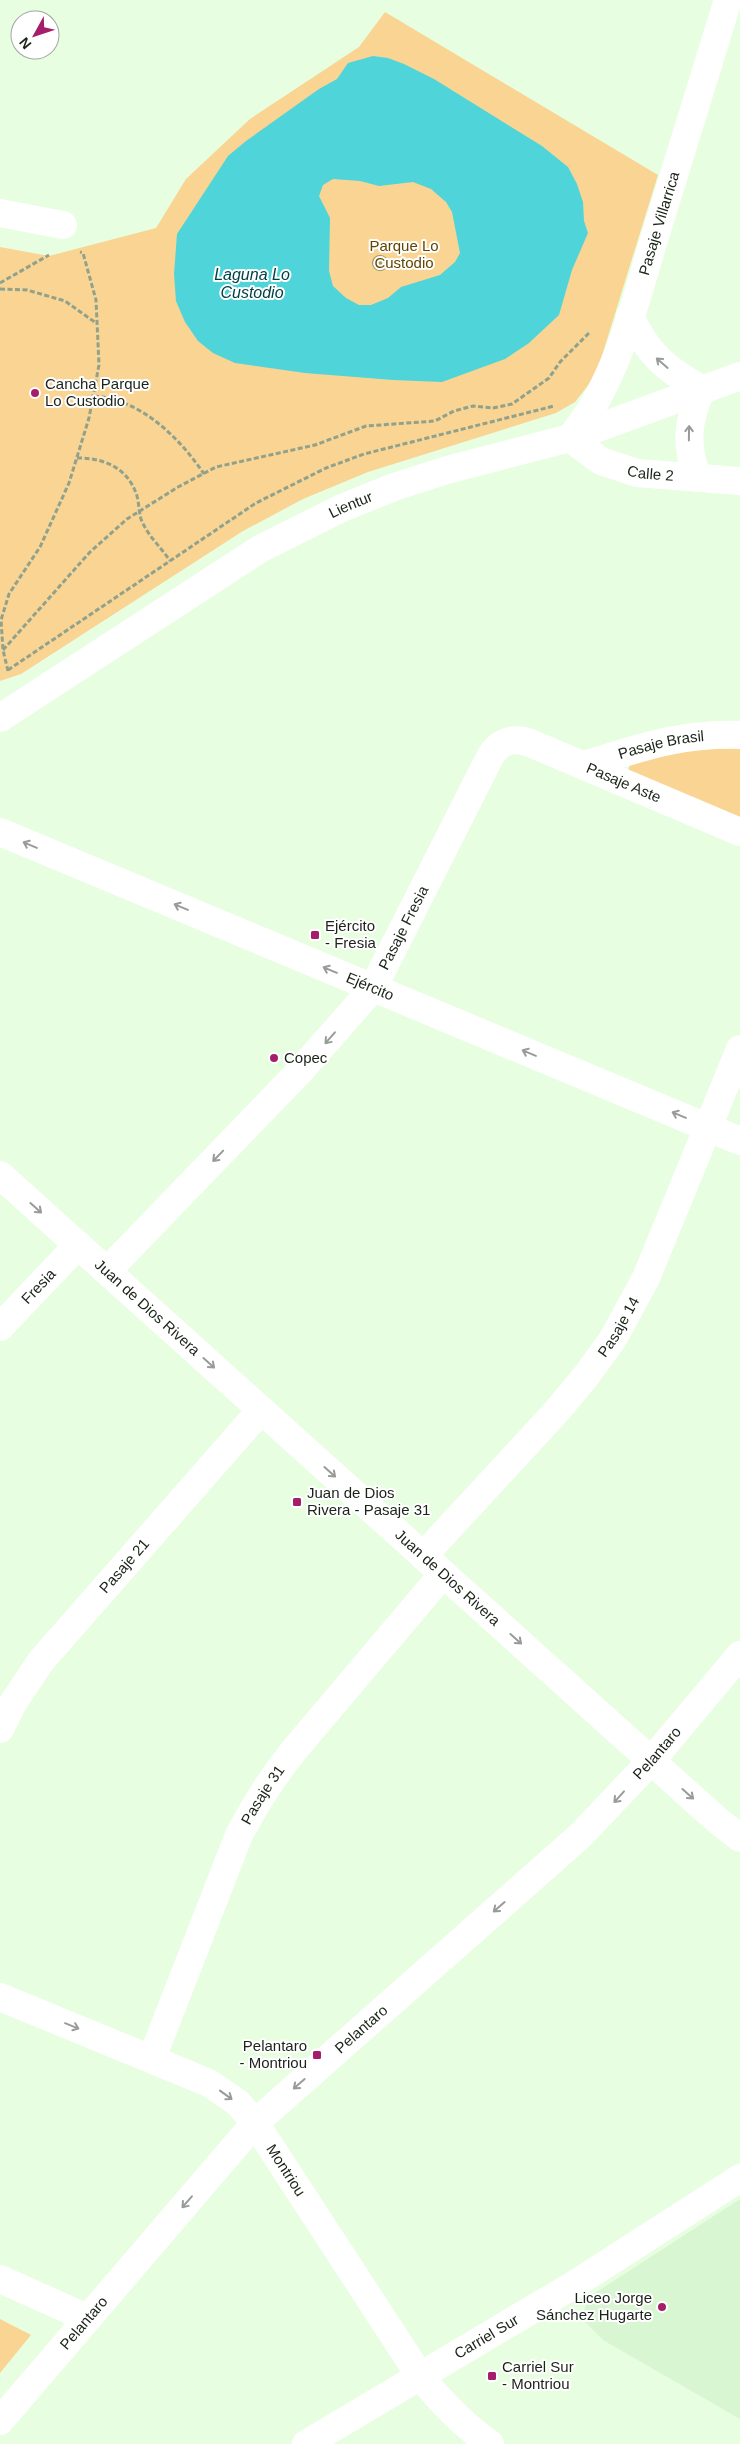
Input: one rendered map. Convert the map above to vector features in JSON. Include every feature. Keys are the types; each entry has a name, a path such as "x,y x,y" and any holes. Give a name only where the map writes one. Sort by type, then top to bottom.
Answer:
{"street":[{"name":"Pasaje Villarrica","path":"570,438 584,421 604,388 630,316 728,0"},
{"path":"0,213 63,225"},
{"path":"630,316 639,337 658,360 679,377 702,389 693,408 689,427 692,463 698,478"},
{"name":"Lientur","path":"0,718 252,554 301,527 394,487 447,470 570,438 740,376"},
{"name":"Calle 2","path":"570,438 601,461 637,473 740,481"},
{"name":"Pasaje Brasil","path":"584,765 667,740 715,734 740,735"},
{"name":"Pasaje Aste","path":"508,740 523,740 740,832"},
{"name":"Pasaje Fresia","path":"107,1271 301,1070 373,988 490,757 494,750 508,740"},
{"name":"Ejército","path":"0,832 740,1141"},
{"name":"Pasaje 14","path":"423,1556 556,1412 613,1339 646,1278 740,1049"},
{"name":"Juan de Dios Rivera","path":"0,1175 651,1761 740,1838"},
{"name":"Fresia","path":"0,1327 78,1245"},
{"name":"Pasaje 21","path":"0,1729 13,1704 46,1654 261,1410"},
{"name":"Pasaje 31","path":"152,2058 236,1844 256,1802 274,1775 295,1749 443,1574"},
{"name":"Pelantaro","path":"5,2408 87,2318 256,2122 581,1835 651,1761 740,1655"},
{"name":"Montriou","path":"0,1997 209,2083 238,2103 256,2122 420,2376 439,2400 460,2421 490,2444"},
{"name":"Carriel Sur","path":"306,2444 575,2284 740,2178"},
{"path":"0,2279 87,2318"}],"path":[{"path":"77,250 83,253 96,300 100,365 94,396 70,483 40,547 9,594 1,620 3,650 8,670 256,503 326,468 364,454 558,405"},
{"path":"0,283 57,251"},
{"path":"0,289 28,290 65,301 97,323"},
{"path":"3,650 90,552 127,519 178,487 216,467 315,445 366,426 435,421 454,411 473,406 493,408 512,404 549,378 560,362 594,329"},
{"path":"94,396 105,397 129,405 149,417 172,435 190,453 204,474"},
{"path":"77,458 95,458 112,464 129,480 137,496 141,518 149,533 170,560"}],"shaded area":[{"name":"Liceo Jorge Sánchez Hugarte","path":"740,2199 740,2419 603,2340 581,2318 589,2297"}],"green space":[{"name":"Parque Lo Custodio","path":"385,12 658,175 596,375 575,402 556,413 368,472 303,499 243,531 21,674 0,681 0,247 49,256 156,228 186,179 250,119 359,47"},
{"path":"740,745 740,820 628,772 630,764 664,752"},
{"path":"0,2319 31,2335 0,2373"}],"water":[{"name":"Laguna Lo Custodio","path":"373,56 388,58 404,64 434,79 542,146 568,167 577,184 583,202 584,221 588,233 572,270 559,315 529,343 505,359 442,382 305,373 235,363 213,353 198,341 185,322 176,301 174,274 177,234 228,156 319,89 337,79 348,63","holes":["333,179 360,181 379,186 413,182 431,189 446,202 452,212 460,253 455,262 440,275 401,287 388,298 371,305 359,305 346,298 333,286 329,271 330,218 319,196 323,185"]}],"place":[{"name":"Cancha Parque Lo Custodio","path":"35,393"},
{"name":"Ejército - Fresia","path":"315,935"},
{"name":"Copec","path":"274,1058"},
{"name":"Juan de Dios Rivera - Pasaje 31","path":"297,1502"},
{"name":"Pelantaro - Montriou","path":"317,2055"},
{"name":"Liceo Jorge Sánchez Hugarte","path":"662,2307"},
{"name":"Carriel Sur - Montriou","path":"492,2376"}]}
